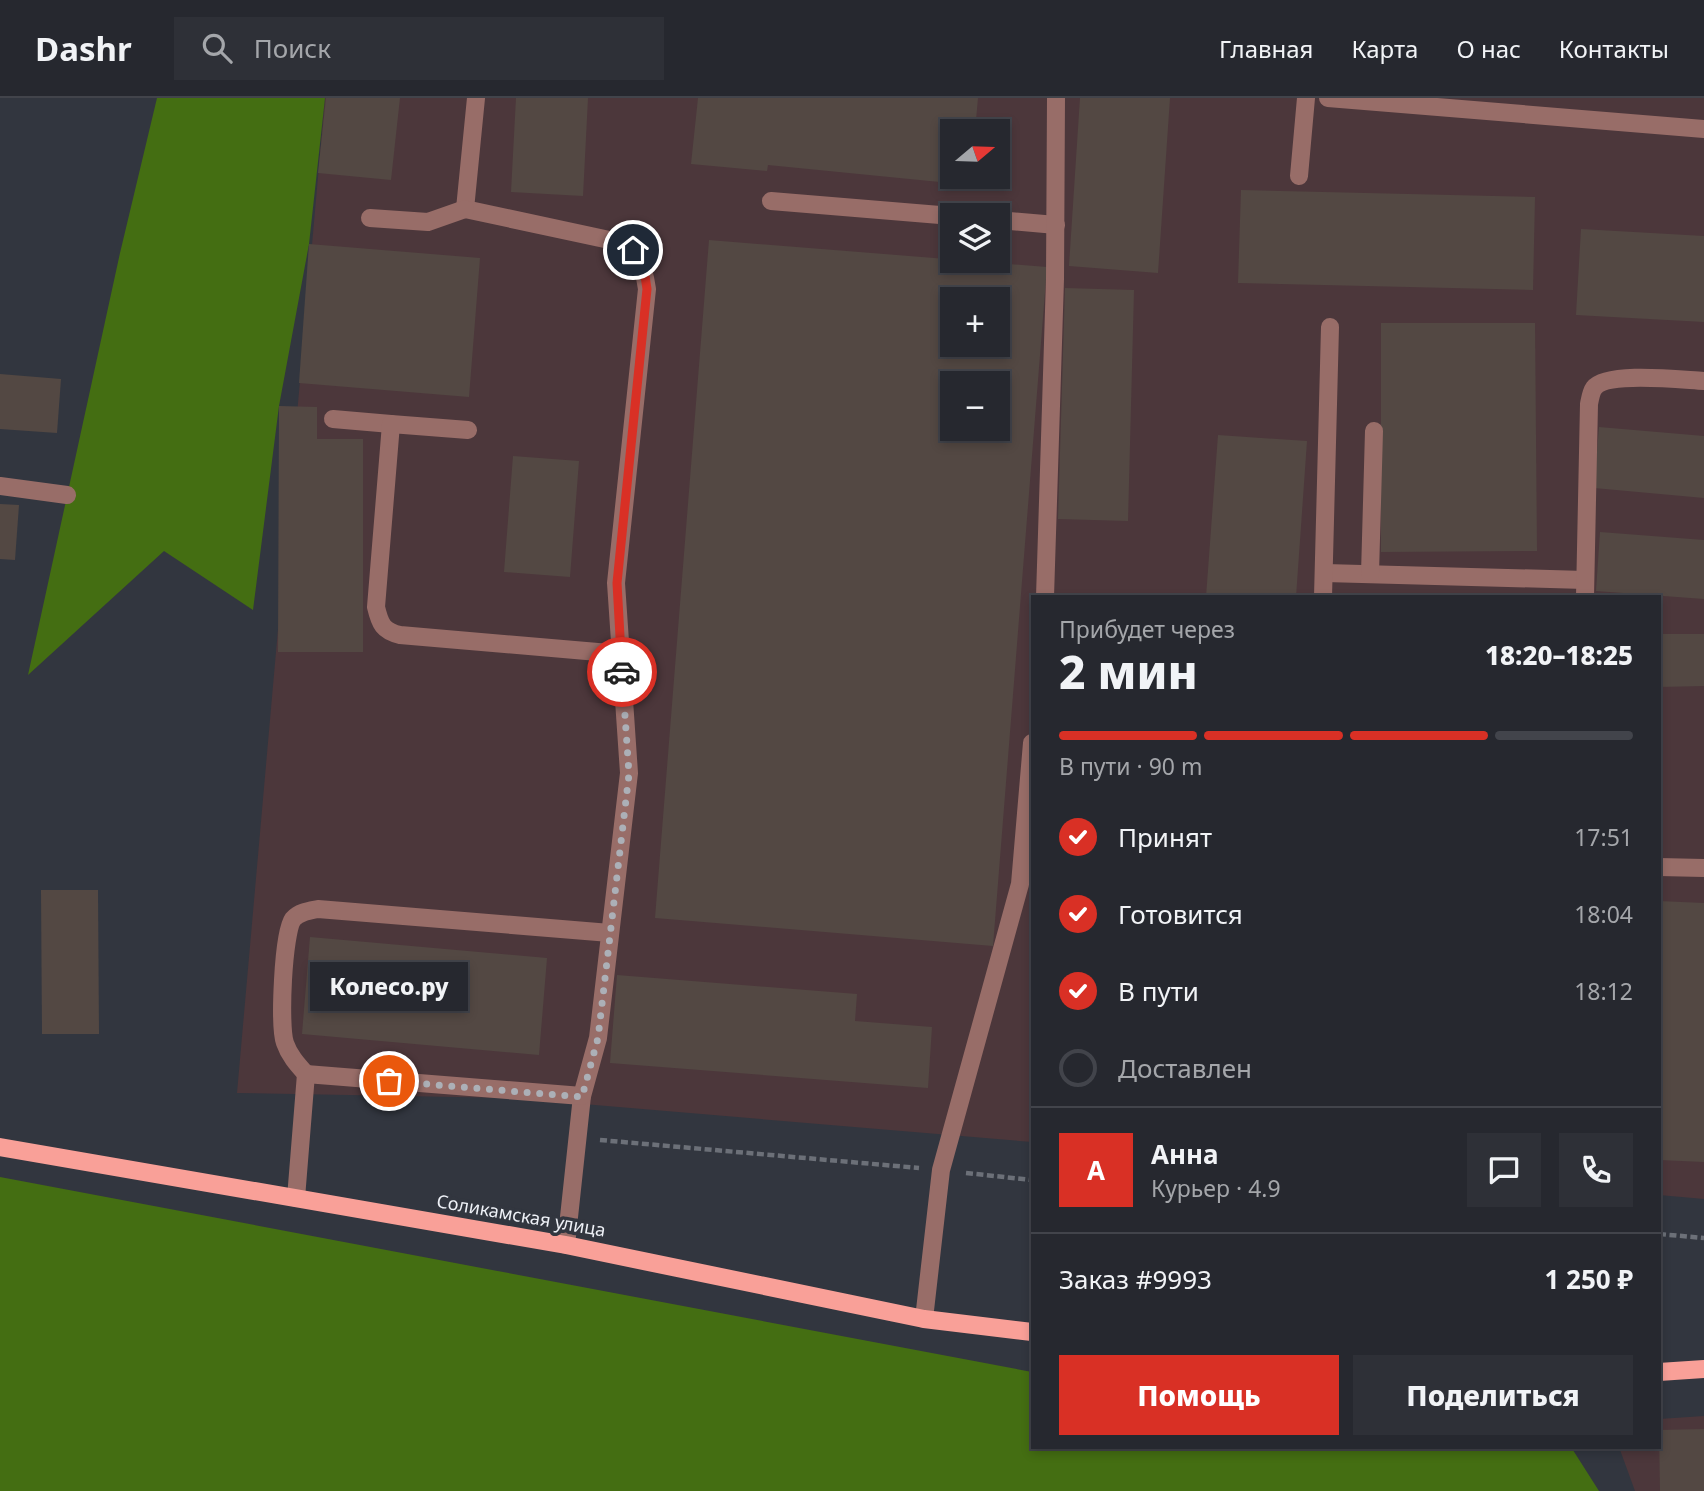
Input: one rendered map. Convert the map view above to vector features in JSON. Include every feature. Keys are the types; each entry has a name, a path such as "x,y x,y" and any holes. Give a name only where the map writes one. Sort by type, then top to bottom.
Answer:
{"main road":[{"name":"Соликамская улица","path":"0,1147 566,1245 924,1319 1031,1332"},
{"path":"1661,1372 1704,1369"}],"street":[{"path":"465,209 477,98"},
{"path":"1045,595 1056,225 1056,98"},
{"path":"1299,176 1306,98"},
{"path":"1328,98 1704,129"},
{"path":"771,201 940,215"},
{"path":"370,218 428,222 465,209 614,241 633,250 643,263 647,289 617,583 629,774 598,1038 582,1097 566,1245"},
{"path":"1010,221 1056,225"},
{"path":"1323,595 1330,327"},
{"path":"1325,573 1585,588 1589,404 1593,388 1604,381 1619,379 1704,381"},
{"path":"333,419 468,430"},
{"path":"391,424 376,607 379,622 387,632 621,654"},
{"path":"1370,574 1374,431"},
{"path":"0,486 67,495"},
{"path":"924,1319 941,1170 1020,884 1031,755"},
{"path":"1661,867 1704,869"},
{"path":"582,1097 306,1074 293,1060 284,1041 281,1019 288,936 292,921 302,912 318,909 610,933"},
{"path":"296,1198 306,1074"}],"path":[{"path":"578,1138 1031,1180"},
{"path":"1661,1234 1704,1238"}],"shaded area":[{"path":"325,98 1704,98 1704,1199 1661,1195 1661,595 1031,595 1031,1142 512,1098 237,1093"},
{"path":"1704,1416 1704,1491 1635,1491 1620,1449 1661,1449 1661,1419"}],"green space":[{"path":"157,98 325,98 309,244 279,406 253,610 164,551 28,675 120,253"},
{"path":"0,1177 1031,1372 1031,1449 1572,1449 1599,1491 0,1491"}],"building":[{"path":"326,98 400,98 391,180 318,173"},
{"path":"516,98 588,98 583,196 511,192"},
{"path":"698,98 978,98 976,119 940,119 940,182 768,165 767,171 691,164"},
{"path":"1080,98 1170,98 1158,273 1069,266"},
{"path":"1241,190 1535,197 1533,290 1238,283"},
{"path":"1581,229 1704,236 1704,322 1576,315"},
{"path":"709,240 940,258 940,273 1010,273 1010,264 1047,267 993,946 655,918"},
{"path":"309,244 480,258 469,397 299,383"},
{"path":"1065,288 1134,290 1128,521 1058,519"},
{"path":"1381,323 1535,323 1537,551 1381,552"},
{"path":"0,374 61,379 57,433 0,429"},
{"path":"279,406 317,407 317,439 363,439 363,652 278,652"},
{"path":"1599,427 1704,436 1704,498 1594,488"},
{"path":"1218,435 1307,441 1296,595 1206,595"},
{"path":"513,456 579,461 570,577 504,572"},
{"path":"0,504 19,505 15,560 0,559"},
{"path":"1600,532 1704,540 1704,599 1596,591"},
{"path":"1661,634 1704,634 1704,686 1661,687"},
{"path":"41,890 98,890 99,1034 42,1034"},
{"path":"1661,901 1704,903 1704,1162 1661,1160"},
{"path":"310,937 547,958 539,1055 302,1034"},
{"path":"617,975 857,994 855,1021 932,1027 928,1088 610,1063"},
{"path":"1704,1429 1704,1491 1660,1491 1661,1430"}],"way so far":[{"path":"389,1081 582,1097 598,1038 629,774 622,672"}],"place":[{"name":"Колесо.ру","path":"389,1081"}],"route":[{"path":"622,672 617,583 647,289 643,263 633,250"}]}
